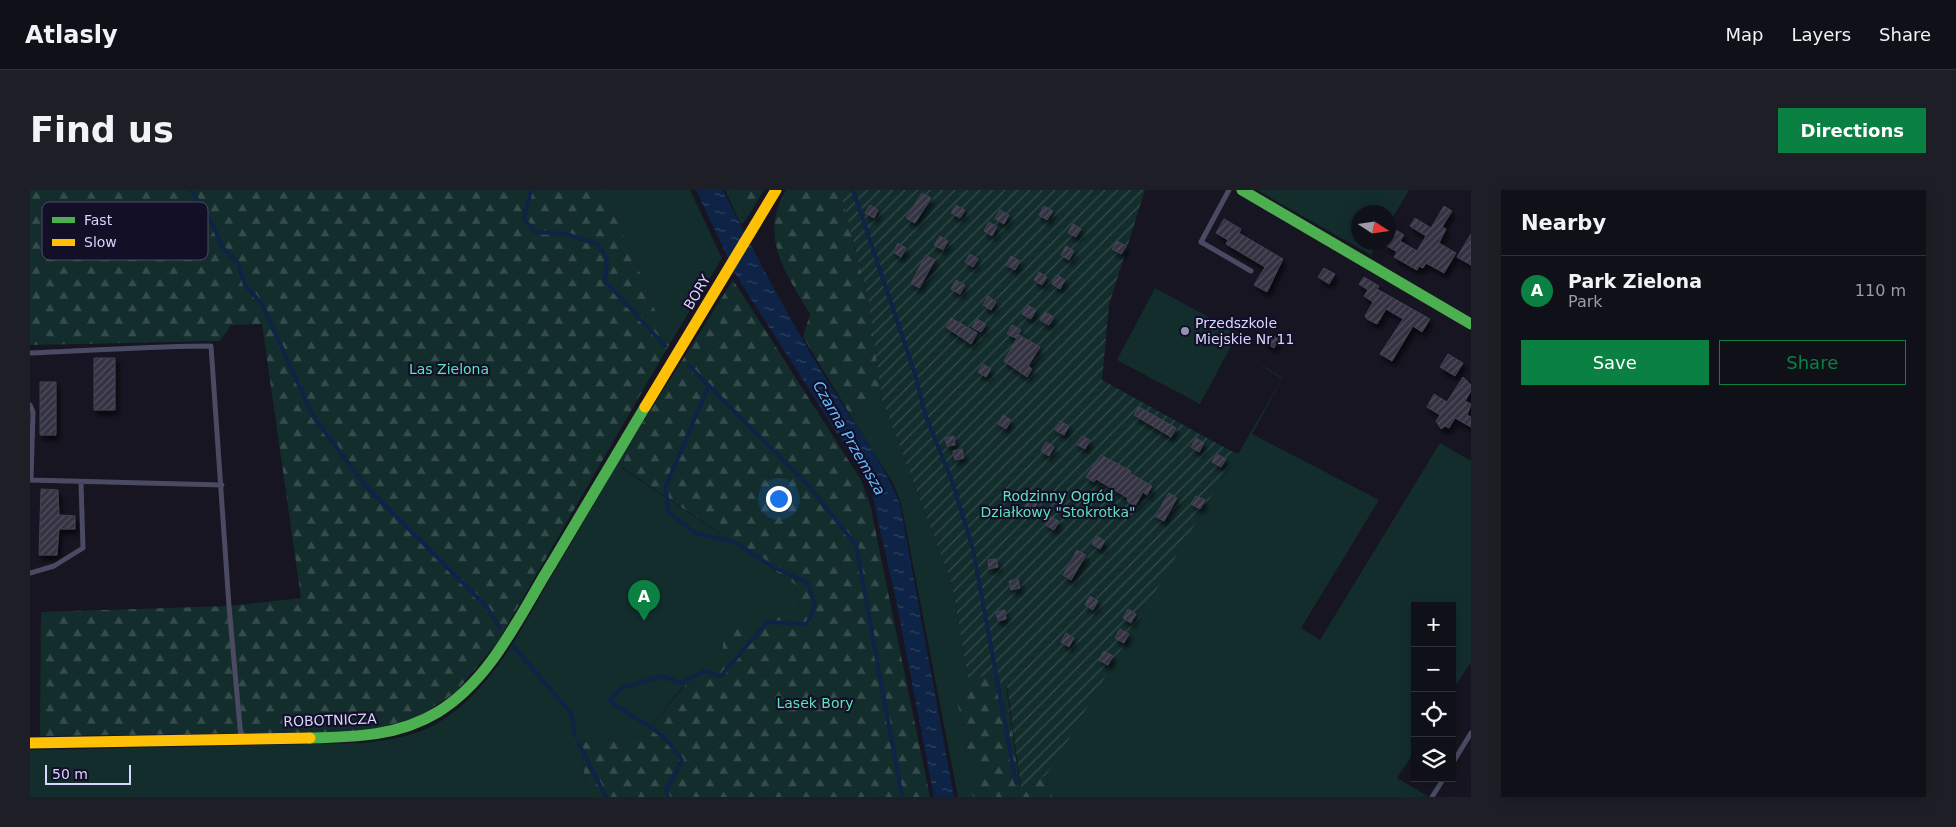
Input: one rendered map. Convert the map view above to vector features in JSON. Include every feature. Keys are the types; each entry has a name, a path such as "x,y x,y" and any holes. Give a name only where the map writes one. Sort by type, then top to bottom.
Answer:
{"street":[{"path":"1242,190 1471,324"},
{"name":"BORY","path":"644,410 774,194"},
{"name":"ROBOTNICZA","path":"30,743 355,737 397,731 428,718 462,694 481,675 500,648 644,410"}],"lane":[{"path":"1229,190 1201,242 1251,271"},
{"path":"30,353 100,351 154,346 212,346 229,606 241,738"},
{"path":"30,405 33,412 31,480 81,483 222,484"},
{"path":"30,573 54,566 83,548 81,483"},
{"path":"1456,757 1471,733"},
{"path":"1432,797 1441,782"}],"green space":[{"name":"Las Zielona","path":"30,190 606,190 669,345 497,643 456,692 418,717 363,732 40,736 41,612 229,606 301,598 262,324 231,325 220,341 30,345"},
{"path":"606,190 690,190 722,258 669,345"},
{"path":"725,190 734,190 747,218 741,225"},
{"path":"734,190 764,190 747,218"},
{"path":"786,190 843,190 841,193 868,298 882,399 851,416 803,337 810,314 784,269 778,254 775,239 775,223 778,207"},
{"name":"Rodzinny Ogród Działkowy \"Stokrotka\"","path":"843,190 1145,190 1109,305 1102,380 1236,454 1052,767 1045,776 1021,787 1007,686 1001,686 998,675 968,678 952,584 882,399 868,298 841,193"},
{"path":"1257,190 1409,190 1396,212 1396,205 1351,205 1351,244"},
{"path":"1362,250 1374,250 1371,255"},
{"name":"Lasek Bory","path":"733,280 861,480 870,504 930,797 596,797 585,782 581,742 642,737 686,684 703,682 723,663 723,633 800,610 796,585 622,467 627,447"},
{"path":"1155,288 1238,333 1200,404 1117,360"},
{"path":"1247,356 1283,378 1252,434 1379,500 1301,628 1320,640 1440,443 1471,461 1471,662 1456,685 1456,602 1411,602 1411,757 1397,778 1429,797 1052,797 1052,788 1045,776 1236,454 1199,434 1238,454 1282,379"},
{"path":"882,399 952,584 968,678 956,700 963,721 967,750 979,753 979,767 969,781 973,797 958,797 901,503 893,483 851,416"},
{"path":"627,447 622,468 796,585 800,610 724,633 723,663 703,682 685,684 642,737 581,742 585,782 596,797 30,797 30,750 363,743 411,735 426,729 448,716 468,700 501,661 516,639"},
{"path":"998,675 1006,685 1020,786 1045,776 1052,788 1052,797 973,797 969,781 979,767 979,754 967,750 963,721 956,700 968,678"}],"water":[{"name":"Czarna Przemsza","path":"696,190 723,190 797,329 823,374 875,454 893,487 900,504 954,797 934,797 896,600 870,485 736,275"}],"building":[{"path":"922,193 931,198 915,223 906,218"},
{"path":"870,205 878,210 874,218 865,213"},
{"path":"956,205 965,210 960,218 951,213"},
{"path":"1044,206 1053,211 1047,220 1039,215"},
{"path":"1444,206 1452,211 1442,227 1446,229 1439,243 1456,253 1444,273 1426,263 1423,268 1419,266 1417,270 1394,257 1397,252 1394,250 1396,250 1396,230 1404,235 1400,241 1417,251 1426,236 1410,226 1415,218 1431,228"},
{"path":"1000,210 1009,215 1004,224 995,219"},
{"path":"1224,219 1241,229 1239,233 1283,259 1267,292 1254,285 1265,267 1226,244 1228,240 1216,233"},
{"path":"989,222 997,227 992,236 984,231"},
{"path":"1073,224 1081,229 1076,237 1068,233"},
{"path":"1471,234 1471,265 1457,257"},
{"path":"940,236 948,241 943,250 934,245"},
{"path":"1117,241 1126,246 1121,254 1112,249"},
{"path":"898,243 906,248 901,257 893,252"},
{"path":"1066,246 1074,251 1069,260 1061,255"},
{"path":"970,254 978,259 973,267 965,262"},
{"path":"926,255 935,260 919,288 911,283"},
{"path":"1011,256 1020,261 1015,270 1006,265"},
{"path":"1324,268 1335,274 1329,284 1318,277"},
{"path":"1039,272 1047,277 1042,285 1034,280"},
{"path":"1057,275 1065,280 1060,289 1052,284"},
{"path":"1364,277 1379,286 1377,289 1430,319 1422,332 1413,326 1392,361 1380,354 1403,319 1386,309 1377,324 1367,319 1365,316 1373,302 1364,296 1368,290 1359,284"},
{"path":"956,280 965,285 960,294 951,289"},
{"path":"988,296 996,302 991,310 983,305"},
{"path":"1027,305 1036,310 1031,319 1022,314"},
{"path":"1045,312 1054,317 1049,325 1040,320"},
{"path":"951,318 977,333 971,344 946,327"},
{"path":"977,319 986,324 981,332 972,327"},
{"path":"1012,325 1021,330 1016,338 1007,334"},
{"path":"1269,334 1279,339 1274,348 1264,342"},
{"path":"1019,335 1040,347 1028,366 1032,369 1027,377 1004,361"},
{"path":"1448,354 1463,363 1455,376 1440,367"},
{"path":"94,358 115,358 115,410 94,410"},
{"path":"983,364 991,369 986,377 978,372"},
{"path":"1463,377 1471,385 1471,391 1465,401 1471,404 1467,415 1471,417 1471,427 1455,418 1449,428 1445,426 1441,429 1436,421 1440,415 1427,407 1434,394 1447,402"},
{"path":"40,382 56,382 56,435 40,435"},
{"path":"1139,407 1176,428 1171,437 1134,415"},
{"path":"1003,415 1011,420 1006,429 998,424"},
{"path":"1060,421 1069,426 1064,435 1055,430"},
{"path":"954,436 955,445 947,446 945,438"},
{"path":"1082,436 1090,440 1085,449 1076,444"},
{"path":"1196,438 1204,443 1199,452 1191,447"},
{"path":"1046,442 1054,447 1049,456 1041,451"},
{"path":"962,449 964,458 955,460 953,451"},
{"path":"1217,454 1226,459 1221,467 1212,462"},
{"path":"1101,455 1131,471 1130,473 1152,486 1147,495 1143,492 1135,506 1127,501 1128,498 1096,479 1094,482 1086,477"},
{"path":"41,489 58,490 59,515 75,516 75,529 59,529 57,555 39,555"},
{"path":"1169,493 1177,498 1164,521 1155,516"},
{"path":"1196,496 1205,500 1200,509 1191,504"},
{"path":"1029,499 1037,504 1032,512 1024,508"},
{"path":"1050,516 1059,521 1054,530 1046,525"},
{"path":"1097,536 1105,541 1100,549 1092,544"},
{"path":"1077,550 1086,555 1071,580 1063,575"},
{"path":"996,559 998,567 989,569 988,560"},
{"path":"1018,579 1020,588 1011,590 1009,581"},
{"path":"1090,596 1098,601 1093,610 1085,605"},
{"path":"1128,609 1136,614 1131,623 1123,618"},
{"path":"1005,610 1006,619 998,621 996,612"},
{"path":"1120,629 1129,634 1124,643 1115,638"},
{"path":"1066,633 1074,638 1069,647 1061,642"},
{"path":"1104,651 1113,656 1108,665 1099,660"}],"waterway":[{"path":"191,190 198,202"},
{"path":"531,190 524,219 535,232 566,234 597,244 607,258 605,281 665,346"},
{"path":"853,190 915,374 925,414 952,481 973,549 1016,783"},
{"path":"208,217 222,247 238,263 245,285 262,304 313,416 364,484 486,606 500,628"},
{"path":"689,366 808,485 856,545 902,797"},
{"path":"668,797 666,791 682,760 657,731 610,700 621,688 662,676 681,683 704,671 721,676 767,622 807,624 815,606 808,583 773,567 736,543 695,533 668,512 666,486 709,385"},
{"path":"513,646 571,713 575,736"},
{"path":"579,744 606,797"}],"traffic: fast":[{"path":"1242,190 1471,324"},
{"path":"310,738 360,736 392,731 408,726 438,712 474,682 489,664 516,624 645,407"}],"traffic: slow":[{"path":"645,407 776,190"},
{"path":"30,743 310,738"}],"place":[{"name":"Przedszkole Miejskie Nr 11","path":"1185,331"},
{"name":"Park Zielona","path":"644,621"}]}
